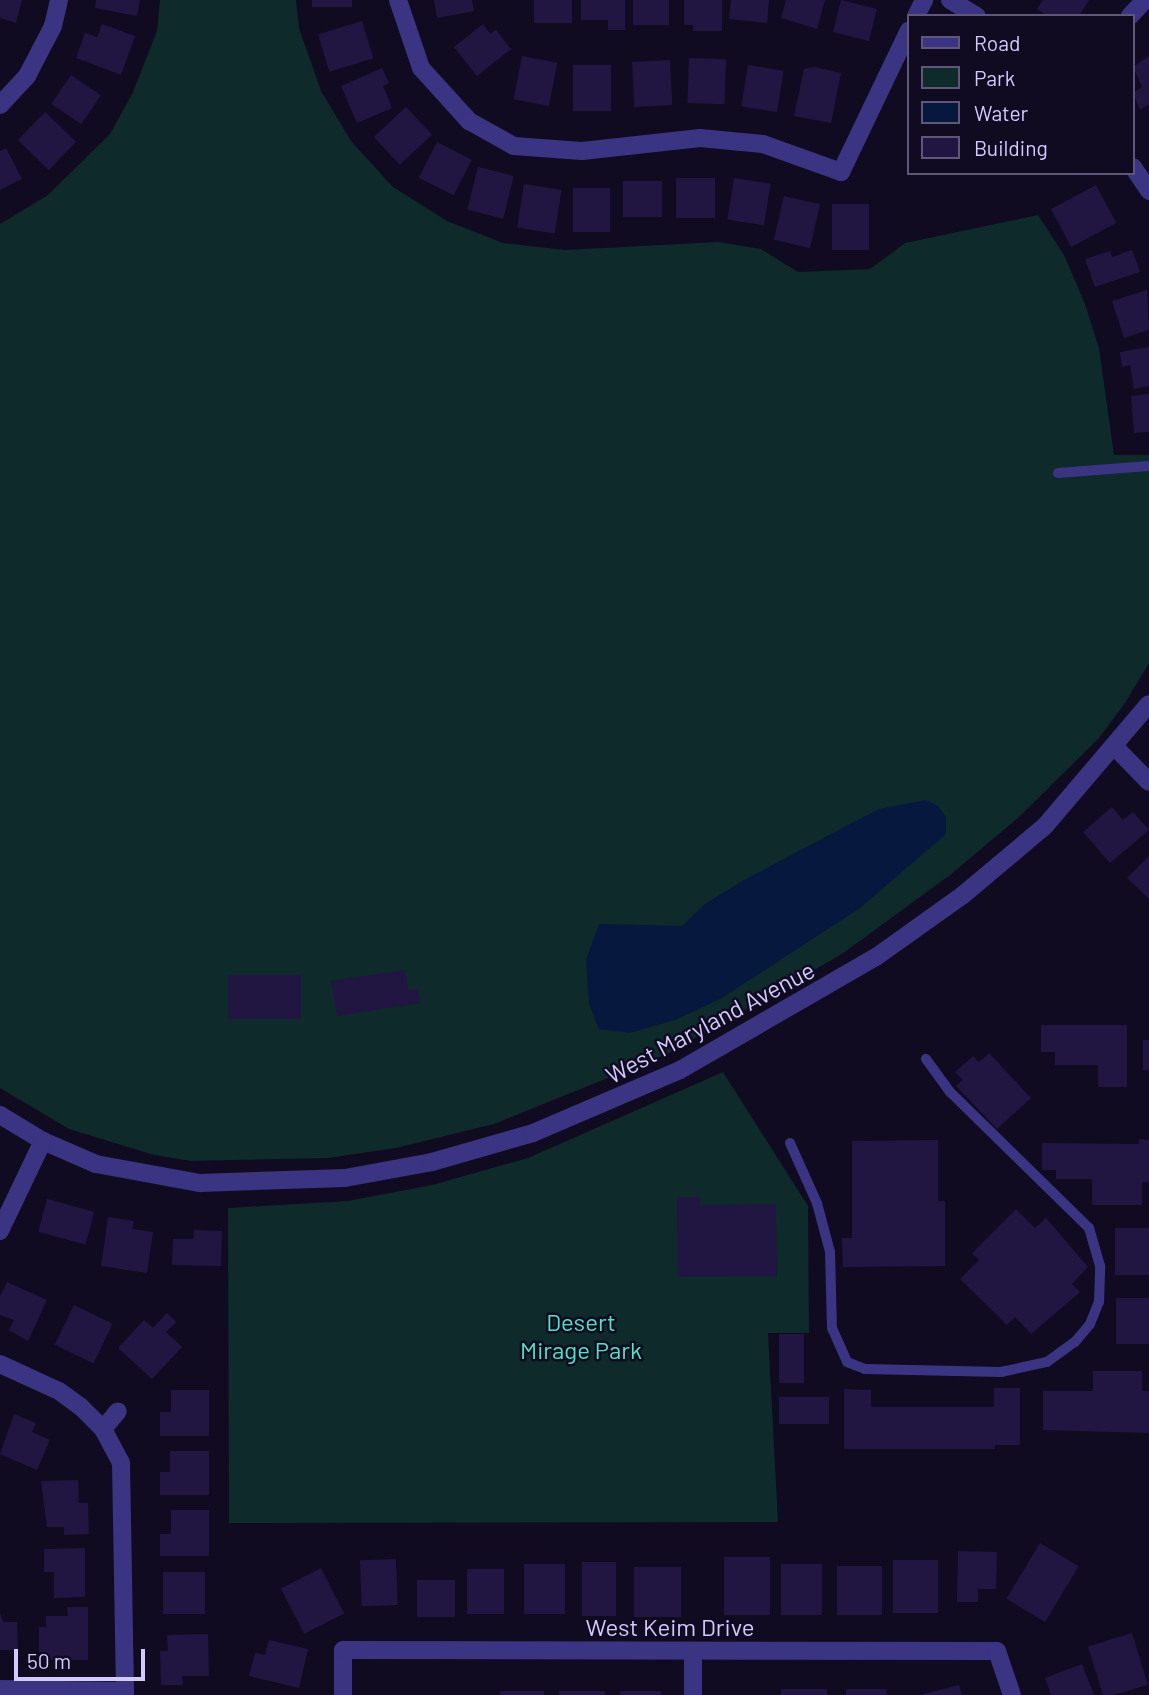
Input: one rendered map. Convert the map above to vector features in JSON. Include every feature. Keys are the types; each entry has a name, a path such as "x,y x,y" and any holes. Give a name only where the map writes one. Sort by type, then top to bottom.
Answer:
{"street":[{"path":"0,105 27,76 53,26 60,0"},
{"path":"398,0 421,68 469,121 514,146 582,151 700,138 763,144 841,172 908,32"},
{"path":"950,0 974,14"},
{"path":"1132,14 1145,0"},
{"path":"1135,170 1149,191"},
{"name":"West Maryland Avenue","path":"0,1115 43,1141 96,1164 153,1177 248,1184 396,1169 533,1133 692,1064 876,957 1027,843 1116,748 1149,704"},
{"path":"1116,748 1149,782"},
{"path":"0,1231 43,1141"},
{"path":"0,1364 58,1391 103,1429 121,1463 124,1498 125,1693 0,1689"},
{"path":"103,1429 118,1411"},
{"name":"West Keim Drive","path":"343,1695 343,1650 997,1651 1012,1695"},
{"path":"693,1651 693,1695"}],"lane":[{"path":"1058,473 1149,466"},
{"path":"790,1143 817,1203 830,1252 832,1328 847,1363 865,1369 1001,1371 1047,1362 1075,1342 1090,1324 1099,1302 1100,1266 1089,1228 950,1092 926,1059"}],"green space":[{"path":"160,0 296,0 299,28 321,91 351,141 393,187 447,221 503,243 565,250 718,242 761,249 798,272 870,269 905,243 1038,215 1064,255 1085,304 1099,348 1114,455 1149,455 1149,663 1125,703 1099,738 1018,818 950,875 842,954 667,1054 494,1124 396,1148 328,1158 191,1161 154,1155 69,1129 0,1088 0,224 48,195 110,134 133,92 157,31"},
{"name":"Desert Mirage Park","path":"723,1072 808,1206 809,1333 768,1333 778,1522 229,1523 228,1208 348,1201 432,1185 528,1158"}],"water":[{"path":"926,800 938,806 946,817 946,834 860,908 722,998 675,1020 630,1033 599,1029 589,1004 586,960 599,924 682,926 705,904 744,880 846,826 879,809"}],"building":[{"path":"0,0 22,0 16,23 0,18"},
{"path":"96,0 140,0 137,16 95,8"},
{"path":"312,0 352,0 352,7 312,7"},
{"path":"434,0 472,0 474,11 437,18"},
{"path":"534,0 572,0 572,23 534,23"},
{"path":"581,0 625,0 625,30 608,30 608,20 581,20"},
{"path":"633,0 669,0 669,25 633,25"},
{"path":"684,0 722,0 722,31 693,31 693,25 684,25"},
{"path":"731,0 769,0 767,23 729,19"},
{"path":"786,0 825,0 817,29 781,18"},
{"path":"841,0 877,9 869,41 833,32"},
{"path":"1043,0 1089,0 1080,14 1044,14 1037,9"},
{"path":"362,21 373,58 329,72 318,34"},
{"path":"102,24 135,36 121,75 76,58 85,33 97,37"},
{"path":"483,24 490,34 496,30 511,49 477,76 454,47"},
{"path":"522,56 557,63 549,106 514,99"},
{"path":"1149,56 1149,104 1140,110 1135,92 1142,87 1135,66"},
{"path":"689,58 726,59 724,104 687,103"},
{"path":"670,60 672,105 634,107 632,62"},
{"path":"573,65 611,65 611,111 573,111"},
{"path":"748,65 784,71 777,112 741,106"},
{"path":"814,67 841,73 831,123 794,116 804,69"},
{"path":"382,68 389,83 383,86 392,108 357,123 341,86"},
{"path":"71,75 101,95 81,124 51,104"},
{"path":"406,107 432,135 400,165 374,137"},
{"path":"45,112 76,142 49,170 18,140"},
{"path":"437,142 472,160 454,195 419,178"},
{"path":"6,148 22,179 0,190 0,151"},
{"path":"478,167 514,176 503,219 467,210"},
{"path":"676,178 715,178 715,218 676,218"},
{"path":"734,178 771,184 764,225 727,219"},
{"path":"623,181 662,181 662,217 623,217"},
{"path":"524,184 562,190 555,233 517,227"},
{"path":"1096,185 1116,223 1071,247 1051,209"},
{"path":"573,188 610,188 610,232 573,232"},
{"path":"784,196 820,204 810,248 774,240"},
{"path":"832,204 869,204 869,250 832,250"},
{"path":"1132,250 1140,272 1095,287 1085,259 1110,251 1112,257"},
{"path":"1147,290 1149,330 1124,338 1112,301"},
{"path":"1149,347 1149,386 1134,389 1130,365 1122,367 1120,352"},
{"path":"1149,394 1149,432 1134,433 1131,396"},
{"path":"1112,807 1123,820 1133,812 1149,830 1110,863 1083,832"},
{"path":"1149,856 1149,899 1127,878"},
{"path":"405,970 408,990 418,989 420,1003 337,1016 331,981"},
{"path":"228,975 301,975 301,1019 228,1019"},
{"path":"1041,1025 1127,1025 1127,1087 1098,1087 1098,1065 1055,1065 1055,1052 1041,1052"},
{"path":"1143,1040 1149,1040 1149,1070 1143,1070"},
{"path":"989,1053 1031,1098 997,1129 956,1086 963,1080 955,1072 973,1056 979,1062"},
{"path":"1139,1139 1149,1140 1149,1182 1142,1182 1142,1205 1092,1205 1092,1179 1056,1179 1056,1170 1042,1170 1042,1143 1139,1144"},
{"path":"938,1140 938,1201 945,1201 945,1266 843,1267 842,1238 852,1238 852,1141"},
{"path":"677,1197 700,1197 700,1205 776,1204 777,1276 678,1277"},
{"path":"47,1199 94,1212 86,1245 38,1232"},
{"path":"1016,1209 1035,1228 1046,1218 1088,1267 1072,1284 1080,1292 1031,1334 1015,1317 1007,1325 960,1279 979,1260 972,1253"},
{"path":"108,1217 134,1221 132,1229 153,1232 147,1273 101,1266"},
{"path":"1115,1228 1149,1228 1149,1275 1115,1275"},
{"path":"194,1230 222,1231 221,1266 172,1265 173,1239 193,1239"},
{"path":"7,1282 47,1300 28,1341 9,1330 14,1320 0,1315 0,1296"},
{"path":"1116,1298 1149,1298 1149,1344 1116,1344"},
{"path":"74,1305 113,1324 93,1363 55,1345"},
{"path":"167,1313 176,1322 166,1332 182,1347 152,1379 118,1348 144,1320 153,1328"},
{"path":"779,1334 804,1334 804,1383 779,1383"},
{"path":"1093,1371 1142,1371 1142,1391 1149,1391 1149,1433 1043,1430 1043,1391 1093,1391"},
{"path":"994,1388 1020,1388 1020,1445 995,1445 995,1449 844,1449 844,1389 871,1390 871,1407 994,1407"},
{"path":"171,1390 209,1390 209,1436 160,1436 160,1412 171,1412"},
{"path":"779,1397 829,1397 829,1424 779,1424"},
{"path":"14,1414 36,1423 32,1432 50,1440 37,1470 0,1454"},
{"path":"170,1451 209,1451 209,1495 160,1495 160,1472 170,1472"},
{"path":"78,1480 79,1503 88,1503 89,1534 64,1535 64,1527 47,1527 41,1481"},
{"path":"171,1510 209,1510 209,1556 160,1556 160,1534 171,1534"},
{"path":"1040,1543 1079,1566 1045,1622 1007,1599"},
{"path":"85,1548 85,1597 54,1598 54,1572 44,1572 44,1549"},
{"path":"958,1551 997,1552 996,1589 978,1589 978,1602 957,1602"},
{"path":"724,1557 770,1557 770,1615 724,1615"},
{"path":"396,1559 398,1605 362,1606 360,1560"},
{"path":"893,1560 938,1560 938,1613 893,1613"},
{"path":"582,1562 616,1562 616,1616 582,1616"},
{"path":"524,1564 565,1564 565,1614 524,1614"},
{"path":"781,1564 822,1564 822,1615 781,1615"},
{"path":"837,1566 882,1566 882,1615 837,1615"},
{"path":"634,1567 681,1567 681,1617 634,1617"},
{"path":"321,1568 344,1613 304,1634 281,1588"},
{"path":"467,1569 504,1569 504,1614 467,1614"},
{"path":"163,1572 205,1572 205,1614 163,1614"},
{"path":"417,1580 455,1580 455,1617 417,1617"},
{"path":"67,1607 88,1607 88,1660 39,1660 39,1627 46,1627 46,1616 68,1616"},
{"path":"0,1613 3,1622 17,1622 18,1650 0,1650"},
{"path":"1132,1633 1148,1685 1114,1695 1103,1695 1088,1646"},
{"path":"208,1634 209,1676 182,1676 183,1685 161,1685 160,1651 168,1651 167,1635"},
{"path":"269,1640 308,1649 299,1688 249,1676 255,1653 265,1655"},
{"path":"1082,1664 1094,1695 1051,1695 1045,1678"},
{"path":"959,1685 962,1695 924,1695 924,1694"},
{"path":"781,1689 827,1689 827,1695 781,1695"},
{"path":"846,1689 887,1689 887,1695 846,1695"},
{"path":"500,1691 544,1691 544,1695 500,1695"},
{"path":"559,1691 605,1691 605,1695 559,1695"},
{"path":"620,1691 661,1691 661,1695 620,1695"}]}
